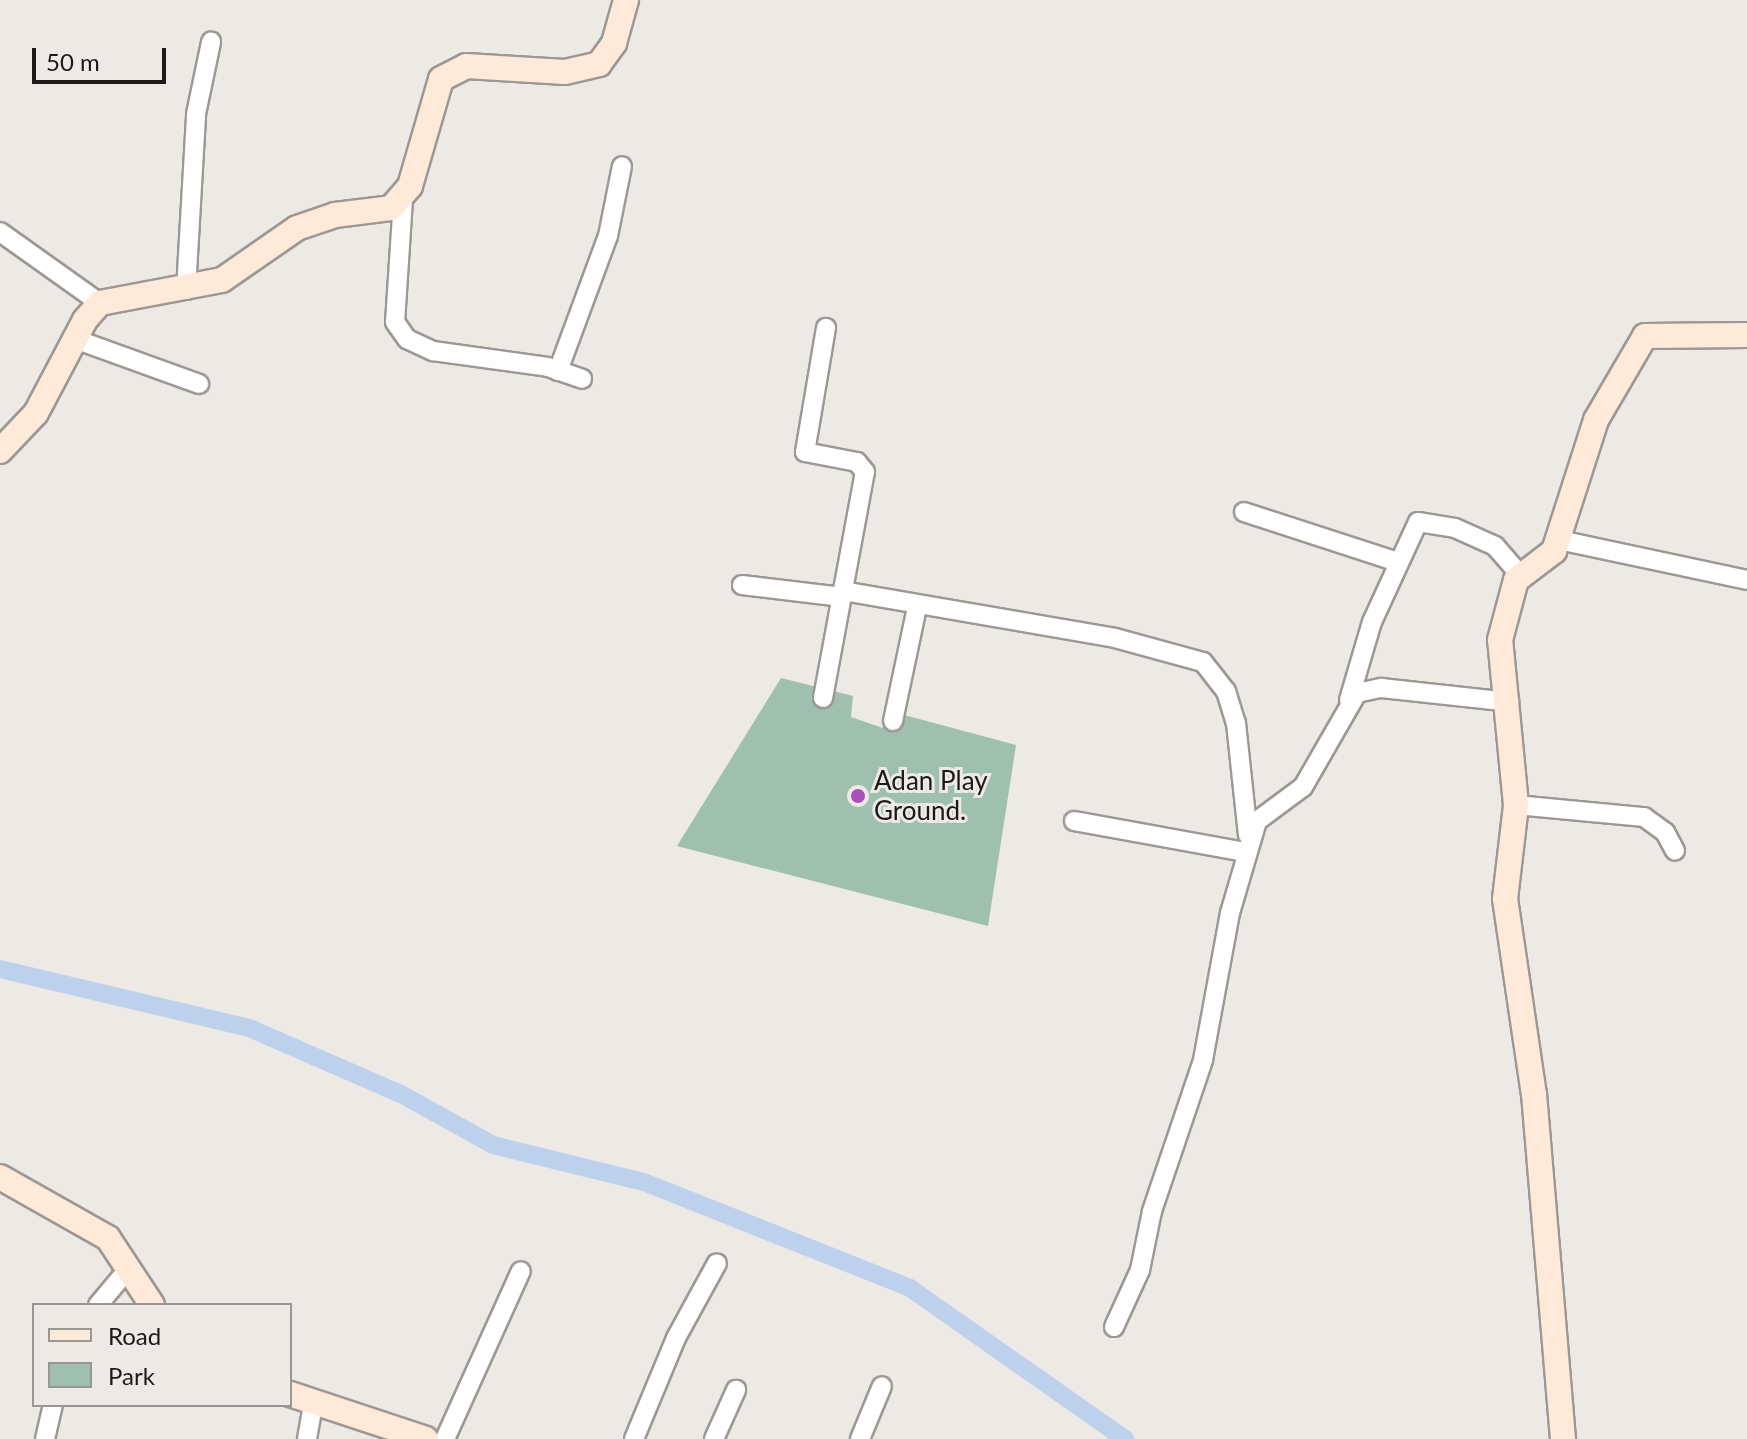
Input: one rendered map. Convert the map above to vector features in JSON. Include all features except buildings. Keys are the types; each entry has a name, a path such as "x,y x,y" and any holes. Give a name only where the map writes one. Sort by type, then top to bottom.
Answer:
{"street":[{"path":"582,379 558,371 433,351 399,331 395,300 403,199 441,79 466,66 565,72 599,64 614,43 626,0"},
{"path":"186,290 196,114 211,42"},
{"path":"558,371 608,236 622,166"},
{"path":"0,232 100,303 186,290 222,280 297,228 335,215 391,208 403,199"},
{"path":"0,451 36,413 75,339 100,303"},
{"path":"823,698 865,472 857,462 805,452 826,328"},
{"path":"1563,1439 1534,1095 1505,899 1516,805 1509,702 1500,640 1520,575 1554,551 1596,420 1645,336 1747,335"},
{"path":"75,339 199,384"},
{"path":"1244,512 1398,562"},
{"path":"1114,1327 1140,1270 1152,1211 1203,1060 1247,845 1257,821 1303,787 1349,700 1398,562 1415,526 1432,521 1495,546 1520,575"},
{"path":"1559,540 1747,580"},
{"path":"742,585 842,594 1115,638 1203,662 1226,691 1236,723 1247,845"},
{"path":"893,721 917,607"},
{"path":"1349,700 1381,688 1509,702"},
{"path":"1516,805 1644,817 1665,832 1675,851"},
{"path":"1074,821 1247,845"},
{"path":"0,1177 108,1238 151,1303"},
{"path":"634,1439 676,1338 717,1263"},
{"path":"100,1303 128,1269"},
{"path":"445,1439 521,1271"},
{"path":"860,1439 882,1386"},
{"path":"714,1439 736,1390"},
{"path":"292,1395 313,1405 371,1417 426,1439"},
{"path":"307,1439 313,1405"},
{"path":"45,1439 53,1407"}],"green space":[{"name":"Adan Play Ground.","path":"781,678 853,696 851,717 883,728 893,712 1016,745 988,926 677,846"}],"waterway":[{"path":"0,969 249,1028 401,1094 493,1145 644,1182 910,1288 1125,1439"}],"place":[{"name":"Adan Play Ground.","path":"858,796"}]}
